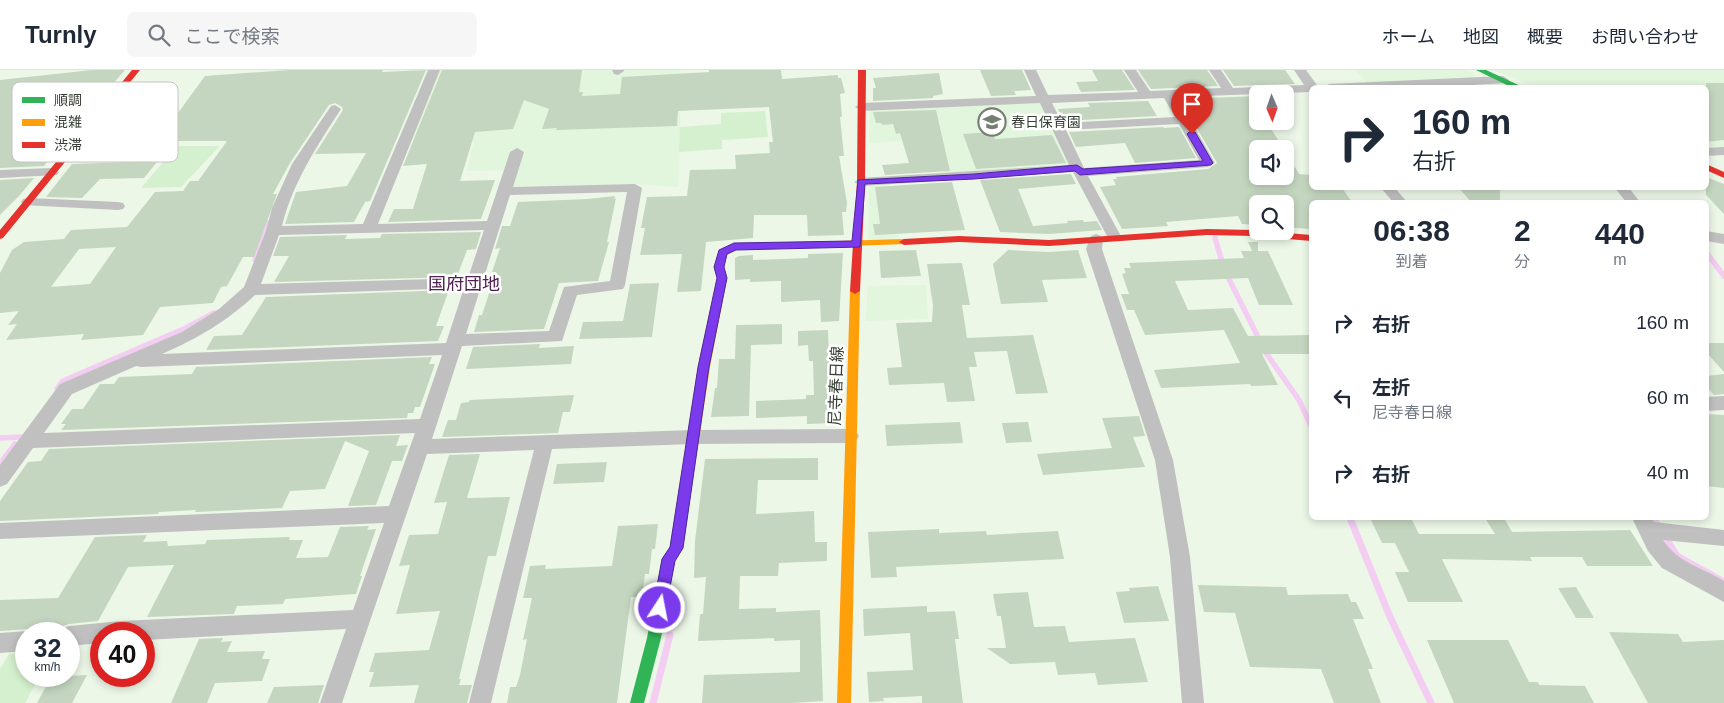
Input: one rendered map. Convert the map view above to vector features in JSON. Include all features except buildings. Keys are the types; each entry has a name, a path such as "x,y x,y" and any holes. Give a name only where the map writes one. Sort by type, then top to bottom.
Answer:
{"main road":[{"path":"126,82 136,70"},
{"name":"尼寺春日線","path":"844,703 856,244 861,182 862,70"},
{"path":"1480,70 1514,85"},
{"path":"0,236 5,223 28,202 60,162"},
{"path":"1709,168 1724,175"},
{"path":"637,703 654,638 669,559 676,548 701,437 704,367 722,278 719,267 723,253 734,246 856,244 960,239 1095,244 1115,238 1207,232 1253,233 1309,238"}],"street":[{"path":"368,228 406,141 406,135 434,70"},
{"path":"1030,70 1057,127 1115,238"},
{"path":"1130,70 1146,95"},
{"path":"1215,70 1230,92"},
{"path":"1300,70 1310,85"},
{"path":"1394,85 1503,80"},
{"path":"861,107 1309,88"},
{"path":"861,182 1208,163 1169,95"},
{"path":"0,479 66,389 188,336 225,313 251,290 273,231 279,208 299,164 335,109"},
{"path":"1057,127 1184,120"},
{"path":"1709,152 1724,151"},
{"path":"331,703 420,447 517,152"},
{"path":"0,174 52,172"},
{"path":"129,362 556,337 570,290 617,286 636,188 505,191"},
{"path":"1390,190 1398,200"},
{"path":"1624,190 1631,200"},
{"path":"28,202 118,206"},
{"path":"273,231 494,225"},
{"path":"1709,236 1724,239"},
{"path":"1095,244 1164,460 1180,557 1193,703"},
{"path":"251,290 474,283"},
{"path":"1709,404 1724,403"},
{"path":"28,441 427,426"},
{"path":"420,447 701,437 850,436"},
{"path":"480,703 544,442"},
{"path":"0,531 396,514"},
{"path":"1645,524 1669,532 1724,538"},
{"path":"1645,524 1659,551 1674,566 1724,592"},
{"path":"80,635 121,631 360,619"},
{"path":"0,644 15,642"}],"shaded area":[{"path":"438,70 681,70 679,187 633,184 503,187 508,170 467,171 474,141 413,143 412,133"},
{"path":"1354,70 1467,70 1474,73 1473,79 1367,82"},
{"path":"1493,70 1724,70 1724,148 1709,148 1709,85 1530,85"},
{"name":"春日保育園","path":"1034,101 1041,104 1073,167 947,174 937,139 869,143 870,109"},
{"path":"765,111 768,137 722,140 722,149 679,152 680,127 721,124 721,113"},
{"path":"178,146 220,146 181,187 141,188 163,162 178,162"},
{"path":"869,183 888,183 899,238 868,241"},
{"path":"926,285 928,319 866,321 868,286"},
{"path":"9,654 15,654 15,687 34,687 25,703 0,703 0,669"}],"waterway":[{"path":"263,238 269,222"},
{"path":"255,260 264,237"},
{"path":"1215,238 1223,265"},
{"path":"1709,256 1724,276"},
{"path":"1226,273 1266,353 1299,400 1309,422"},
{"path":"57,389 63,381 186,328 214,313"},
{"path":"0,438 21,437"},
{"path":"0,465 15,445"},
{"path":"1351,520 1390,617 1431,703"},
{"path":"1654,520 1659,527"},
{"path":"1664,535 1677,556 1724,582"},
{"path":"653,703 670,635"}],"traffic: fast":[{"path":"1480,70 1514,85"},
{"path":"637,703 654,638 669,559 676,548 687,479"}],"traffic: slow":[{"path":"687,479 704,367 722,278 719,267 723,253 734,247 904,242"},
{"path":"844,703 855,291"}],"traffic: jam":[{"path":"126,82 136,70"},
{"path":"855,291 861,182 862,70"},
{"path":"0,236 61,162"},
{"path":"1709,168 1724,175"},
{"path":"904,242 959,239 1049,243 1207,232 1253,233 1309,238"}],"place":[{"name":"春日保育園","path":"992,122"}],"district":[{"name":"国府団地","path":"464,284"}],"route":[{"path":"660,608 669,559 676,548 704,367 722,278 719,267 723,253 734,246 856,244 861,182 1077,168 1080,172 1208,163 1192,134"}]}
